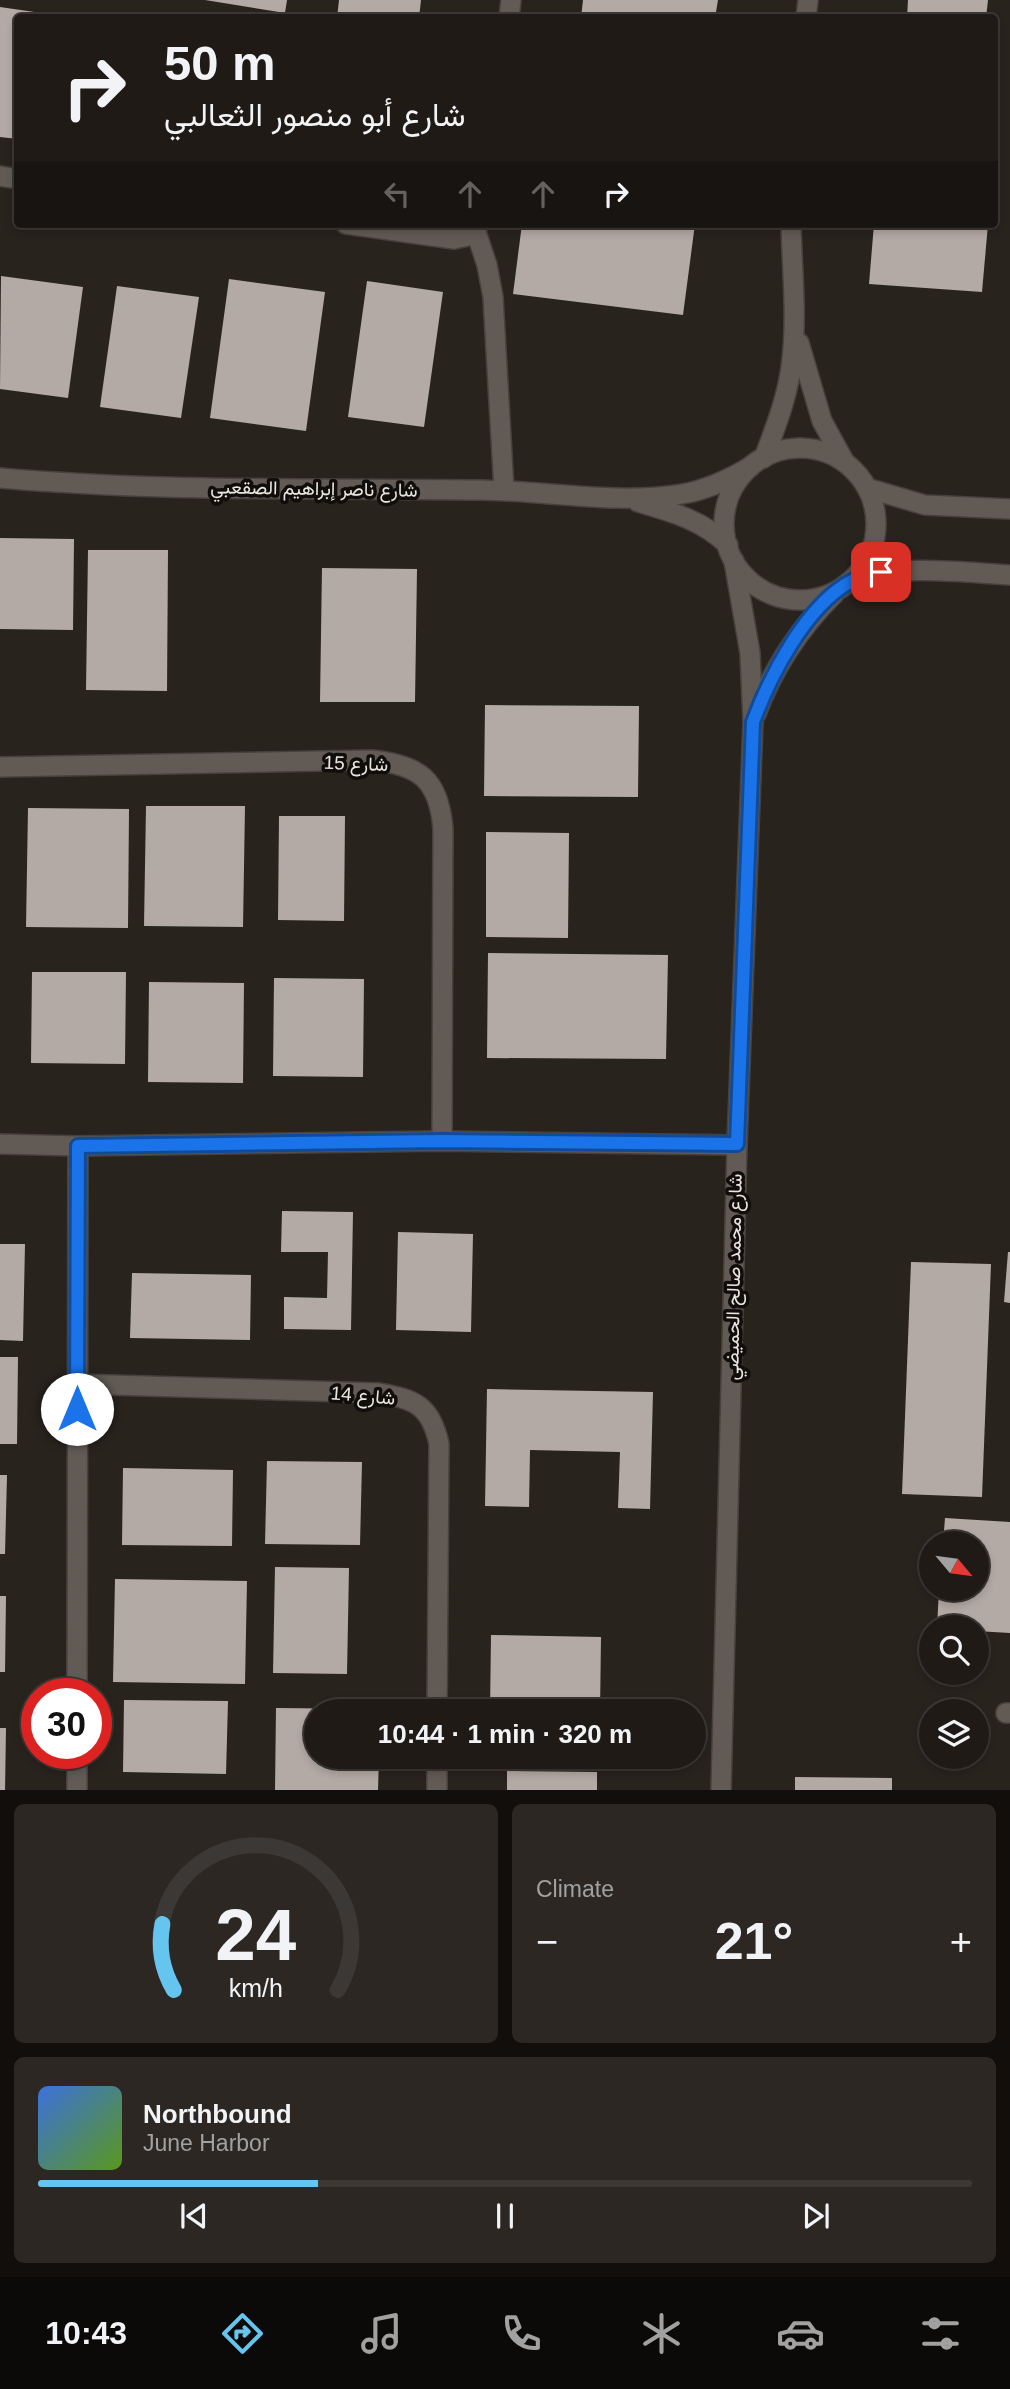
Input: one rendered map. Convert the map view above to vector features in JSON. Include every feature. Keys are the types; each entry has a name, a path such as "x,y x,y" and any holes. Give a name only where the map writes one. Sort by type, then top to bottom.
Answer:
{"street":[{"path":"375,228 454,239 468,236 476,228"},
{"path":"477,228 493,297 504,490"},
{"path":"757,462 788,382 794,328 791,228"},
{"path":"794,328 822,421 832,444 867,488 874,503 875,537 866,561 844,586"},
{"path":"845,462 830,454 797,448 780,451 757,462 738,480 730,495 725,528 731,553 743,575 771,595 804,600 821,598 881,572 901,570 1010,575"},
{"name":"شارع ناصر إبراهيم الصقعبي","path":"0,478 120,485 504,490 627,499 680,495 701,490 731,479 757,462"},
{"path":"867,488 925,505 1010,509"},
{"name":"شارع ناصر إبراهيم الصقعبي","path":"627,499 690,519 713,531 731,553"},
{"name":"شارع محمد صالح الحميضي","path":"721,1790 737,1144 753,722 748,640 731,553"},
{"name":"شارع محمد صالح الحميضي","path":"753,722 768,684 789,647 815,613 844,586"},
{"name":"شارع 15","path":"0,767 372,760 402,765 423,775 437,794 443,829 442,1141"},
{"path":"0,1144 78,1146 442,1141 737,1144"},
{"path":"77,1678 78,1146"},
{"name":"شارع 14","path":"78,1384 379,1393 413,1401 423,1409 431,1418 439,1444 437,1699"},
{"path":"77,1769 77,1790"},
{"path":"437,1769 437,1790"}],"building":[{"path":"205,0 287,0 285,13"},
{"path":"339,0 421,0 419,14 337,14"},
{"path":"583,0 718,0 716,14 581,14"},
{"path":"908,0 988,0 986,14 907,14"},
{"path":"0,7 48,14 14,14 14,139 0,137"},
{"path":"521,228 694,228 683,315 513,294"},
{"path":"874,228 988,228 982,292 869,284"},
{"path":"1,276 83,287 68,398 0,389"},
{"path":"229,279 325,292 306,431 210,418"},
{"path":"367,281 443,292 424,427 348,417"},
{"path":"117,286 199,297 181,418 100,407"},
{"path":"0,538 74,539 73,630 0,629"},
{"path":"88,550 168,550 167,691 86,690"},
{"path":"322,568 417,569 415,702 320,702"},
{"path":"485,705 639,706 638,797 484,796"},
{"path":"146,806 245,806 243,927 144,926"},
{"path":"28,808 129,809 128,928 26,927"},
{"path":"279,816 345,816 344,921 278,920"},
{"path":"486,832 569,833 568,938 486,937"},
{"path":"488,953 668,955 666,1059 487,1058"},
{"path":"32,972 126,972 125,1064 31,1063"},
{"path":"274,978 364,979 363,1077 273,1076"},
{"path":"149,982 244,983 243,1083 148,1082"},
{"path":"282,1211 353,1212 351,1330 284,1329 284,1297 327,1298 328,1252 281,1252"},
{"path":"398,1232 473,1234 471,1332 396,1330"},
{"path":"0,1244 25,1244 23,1341 0,1340"},
{"path":"1010,1252 1010,1303 1004,1302"},
{"path":"911,1262 991,1264 982,1497 902,1494"},
{"path":"132,1273 251,1275 250,1340 130,1338"},
{"path":"0,1357 18,1357 17,1444 0,1444"},
{"path":"487,1389 653,1392 650,1509 618,1508 620,1452 530,1450 529,1507 485,1506"},
{"path":"267,1461 362,1462 360,1545 265,1544"},
{"path":"123,1468 233,1470 232,1546 122,1545"},
{"path":"0,1475 7,1475 5,1554 0,1554"},
{"path":"945,1518 1010,1522 1010,1633 989,1632 989,1615 938,1615 938,1601 989,1601 989,1531 944,1531"},
{"path":"275,1567 349,1568 347,1674 273,1673"},
{"path":"115,1579 247,1581 245,1684 113,1682"},
{"path":"0,1596 6,1596 5,1672 0,1672"},
{"path":"491,1635 601,1637 600,1699 490,1699"},
{"path":"124,1700 228,1701 226,1774 123,1772"},
{"path":"276,1708 304,1708 304,1769 379,1769 378,1790 275,1790"},
{"path":"0,1728 6,1728 5,1790 0,1790"},
{"path":"507,1771 597,1772 597,1790 507,1790"},
{"path":"795,1777 892,1778 892,1790 795,1790"}],"route":[{"path":"77,1409 78,1146 442,1141 737,1144 753,722 777,667 815,613 851,581 881,572"}]}
